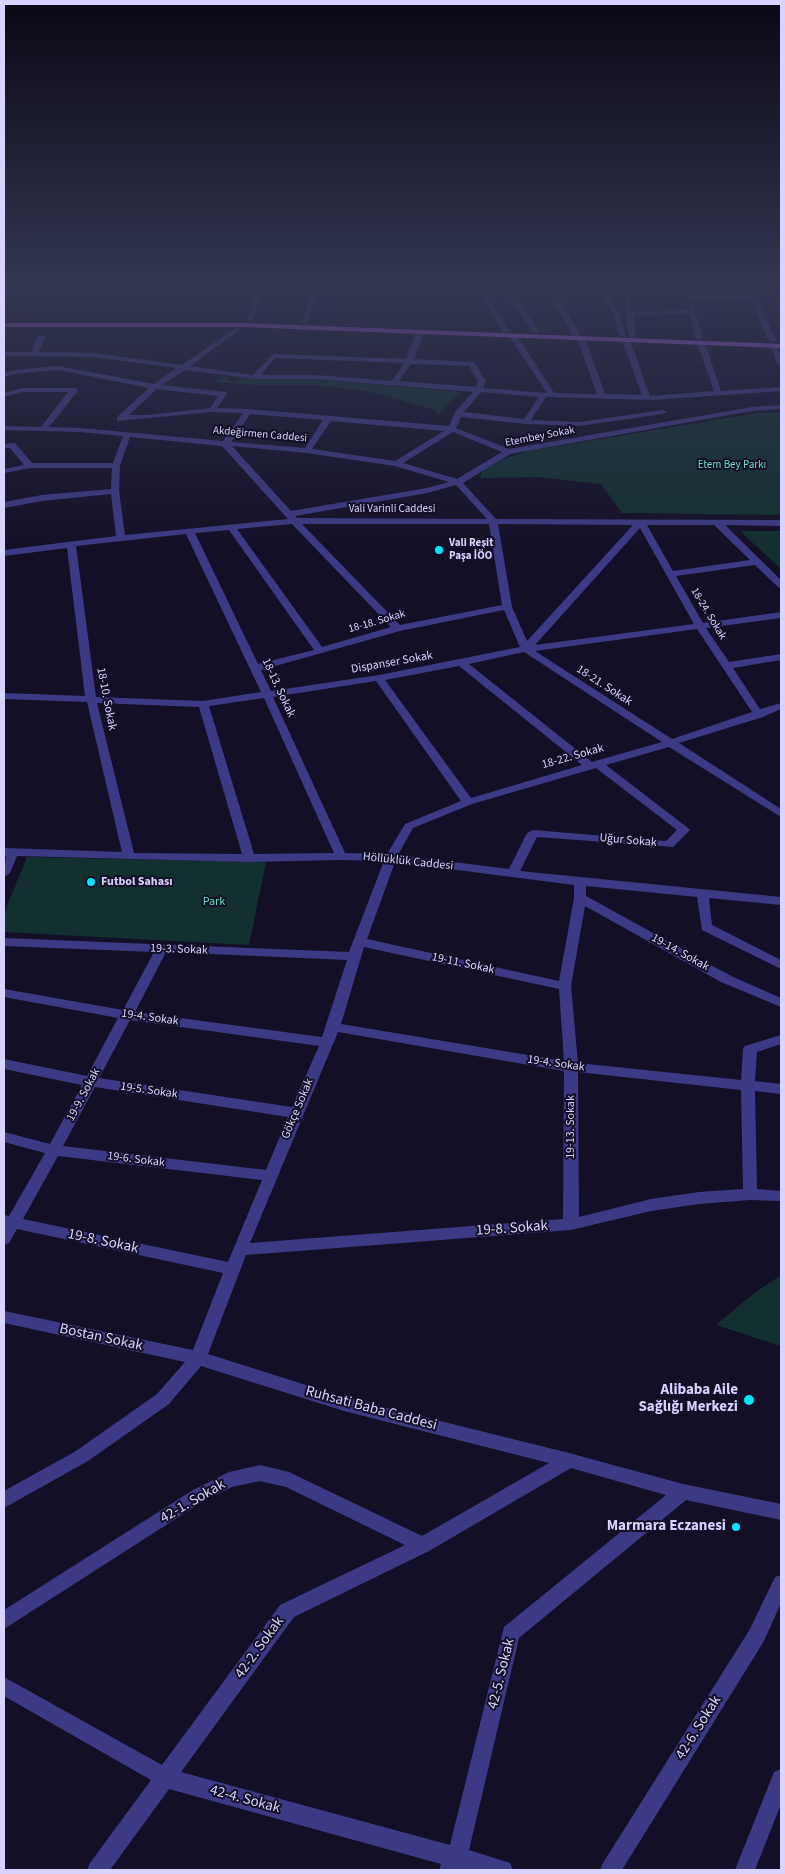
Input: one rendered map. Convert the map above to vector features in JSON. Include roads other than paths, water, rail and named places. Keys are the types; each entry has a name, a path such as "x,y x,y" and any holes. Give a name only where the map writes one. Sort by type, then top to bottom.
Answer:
{"street":[{"path":"10,377 19,381 74,390 44,428"},
{"path":"4,395 19,381 30,377"},
{"path":"106,377 155,387 223,394 212,410"},
{"path":"109,433 122,417 168,377"},
{"path":"322,377 548,395 602,397 651,398 718,392 781,390"},
{"path":"394,383 398,377"},
{"path":"396,464 452,429 458,414 479,390 482,381 480,377"},
{"path":"538,377 548,395"},
{"path":"594,377 602,397"},
{"path":"643,377 651,398 663,412 681,422"},
{"path":"713,377 718,392"},
{"path":"526,422 548,395"},
{"name":"Etembey Sokak","path":"292,518 458,482 508,452 752,409 781,407"},
{"path":"122,417 148,417 212,410 248,411 452,429 508,452"},
{"path":"248,411 225,444 292,518 398,628"},
{"path":"458,414 526,422 580,424 663,412"},
{"path":"308,451 328,418"},
{"path":"580,424 588,439"},
{"name":"Akdeğirmen Caddesi","path":"4,428 44,428 308,451 396,464 458,482"},
{"path":"120,538 115,491 116,465 127,435"},
{"path":"4,446 12,445 30,466"},
{"path":"4,471 30,466 116,465"},
{"path":"458,482 493,521 507,607 526,649 641,522"},
{"path":"4,505 42,498 115,491"},
{"name":"Vali Varinli Caddesi","path":"4,553 120,538 231,527 292,518 781,522"},
{"name":"18-24. Sokak","path":"641,522 700,626 759,715"},
{"path":"716,522 781,585"},
{"path":"231,527 320,652"},
{"name":"18-13. Sokak","path":"189,532 268,695 341,856"},
{"name":"18-10. Sokak","path":"71,545 91,699 129,856"},
{"path":"670,574 756,562"},
{"name":"18-18. Sokak","path":"255,668 320,652 398,628 507,607"},
{"name":"Dispanser Sokak","path":"4,696 203,704 379,678 461,664 526,649 781,615"},
{"name":"18-21. Sokak","path":"526,649 781,814"},
{"path":"726,666 781,657"},
{"path":"461,664 594,765"},
{"path":"379,678 468,802"},
{"path":"203,704 248,858"},
{"name":"18-22. Sokak","path":"391,858 409,826 468,802 670,743 759,715 781,706"},
{"name":"Uğur Sokak","path":"513,874 533,833 669,845 684,830 594,765"},
{"path":"4,872 9,852"},
{"name":"Höllüklük Caddesi","path":"9,852 248,858 341,856 391,858 580,882 781,901"},
{"name":"Gökçe Sokak","path":"198,1358 270,1176 333,1028 354,956 391,858"},
{"name":"19-13. Sokak","path":"571,1224 571,1068 565,986 580,898 580,882"},
{"path":"703,894 706,928 781,964"},
{"name":"19-14. Sokak","path":"580,898 726,978 781,1003"},
{"name":"19-3. Sokak","path":"4,942 354,956"},
{"name":"19-11. Sokak","path":"360,942 565,986"},
{"name":"19-9. Sokak","path":"4,1239 9,1222 54,1150 162,949"},
{"name":"19-4. Sokak","path":"4,993 126,1015 326,1042"},
{"name":"19-4. Sokak","path":"333,1028 571,1068 748,1084 781,1089"},
{"path":"750,1194 748,1084 750,1049 781,1039"},
{"name":"19-5. Sokak","path":"4,1064 91,1082 296,1113"},
{"name":"19-6. Sokak","path":"4,1137 54,1150 270,1176"},
{"name":"19-8. Sokak","path":"240,1250 571,1224 651,1205 698,1198 750,1194 781,1196"},
{"name":"19-8. Sokak","path":"9,1222 232,1269"},
{"name":"Bostan Sokak","path":"4,1317 198,1358"},
{"path":"4,1500 82,1456 163,1399 198,1358"},
{"name":"Ruhsati Baba Caddesi","path":"198,1358 344,1404 569,1460 683,1492 781,1512"},
{"name":"42-2. Sokak","path":"97,1870 287,1611 423,1545 569,1460"},
{"name":"42-1. Sokak","path":"4,1620 199,1495 229,1480 260,1473 289,1480 423,1545"},
{"name":"42-5. Sokak","path":"453,1864 511,1633 683,1492"},
{"name":"42-6. Sokak","path":"610,1870 757,1635 781,1583"},
{"name":"42-4. Sokak","path":"4,1686 166,1778 453,1864 503,1870"},
{"path":"745,1870 781,1779"}],"place":[{"name":"Vali Reşit Paşa İÖO","path":"439,550"},
{"name":"Futbol Sahası","path":"91,882"},
{"name":"Alibaba Aile Sağlığı Merkezi","path":"749,1400"},
{"name":"Marmara Eczanesi","path":"736,1527"}],"park label":[{"name":"Etem Bey Parkı","path":"732,466"},
{"name":"Park","path":"214,902"}]}
